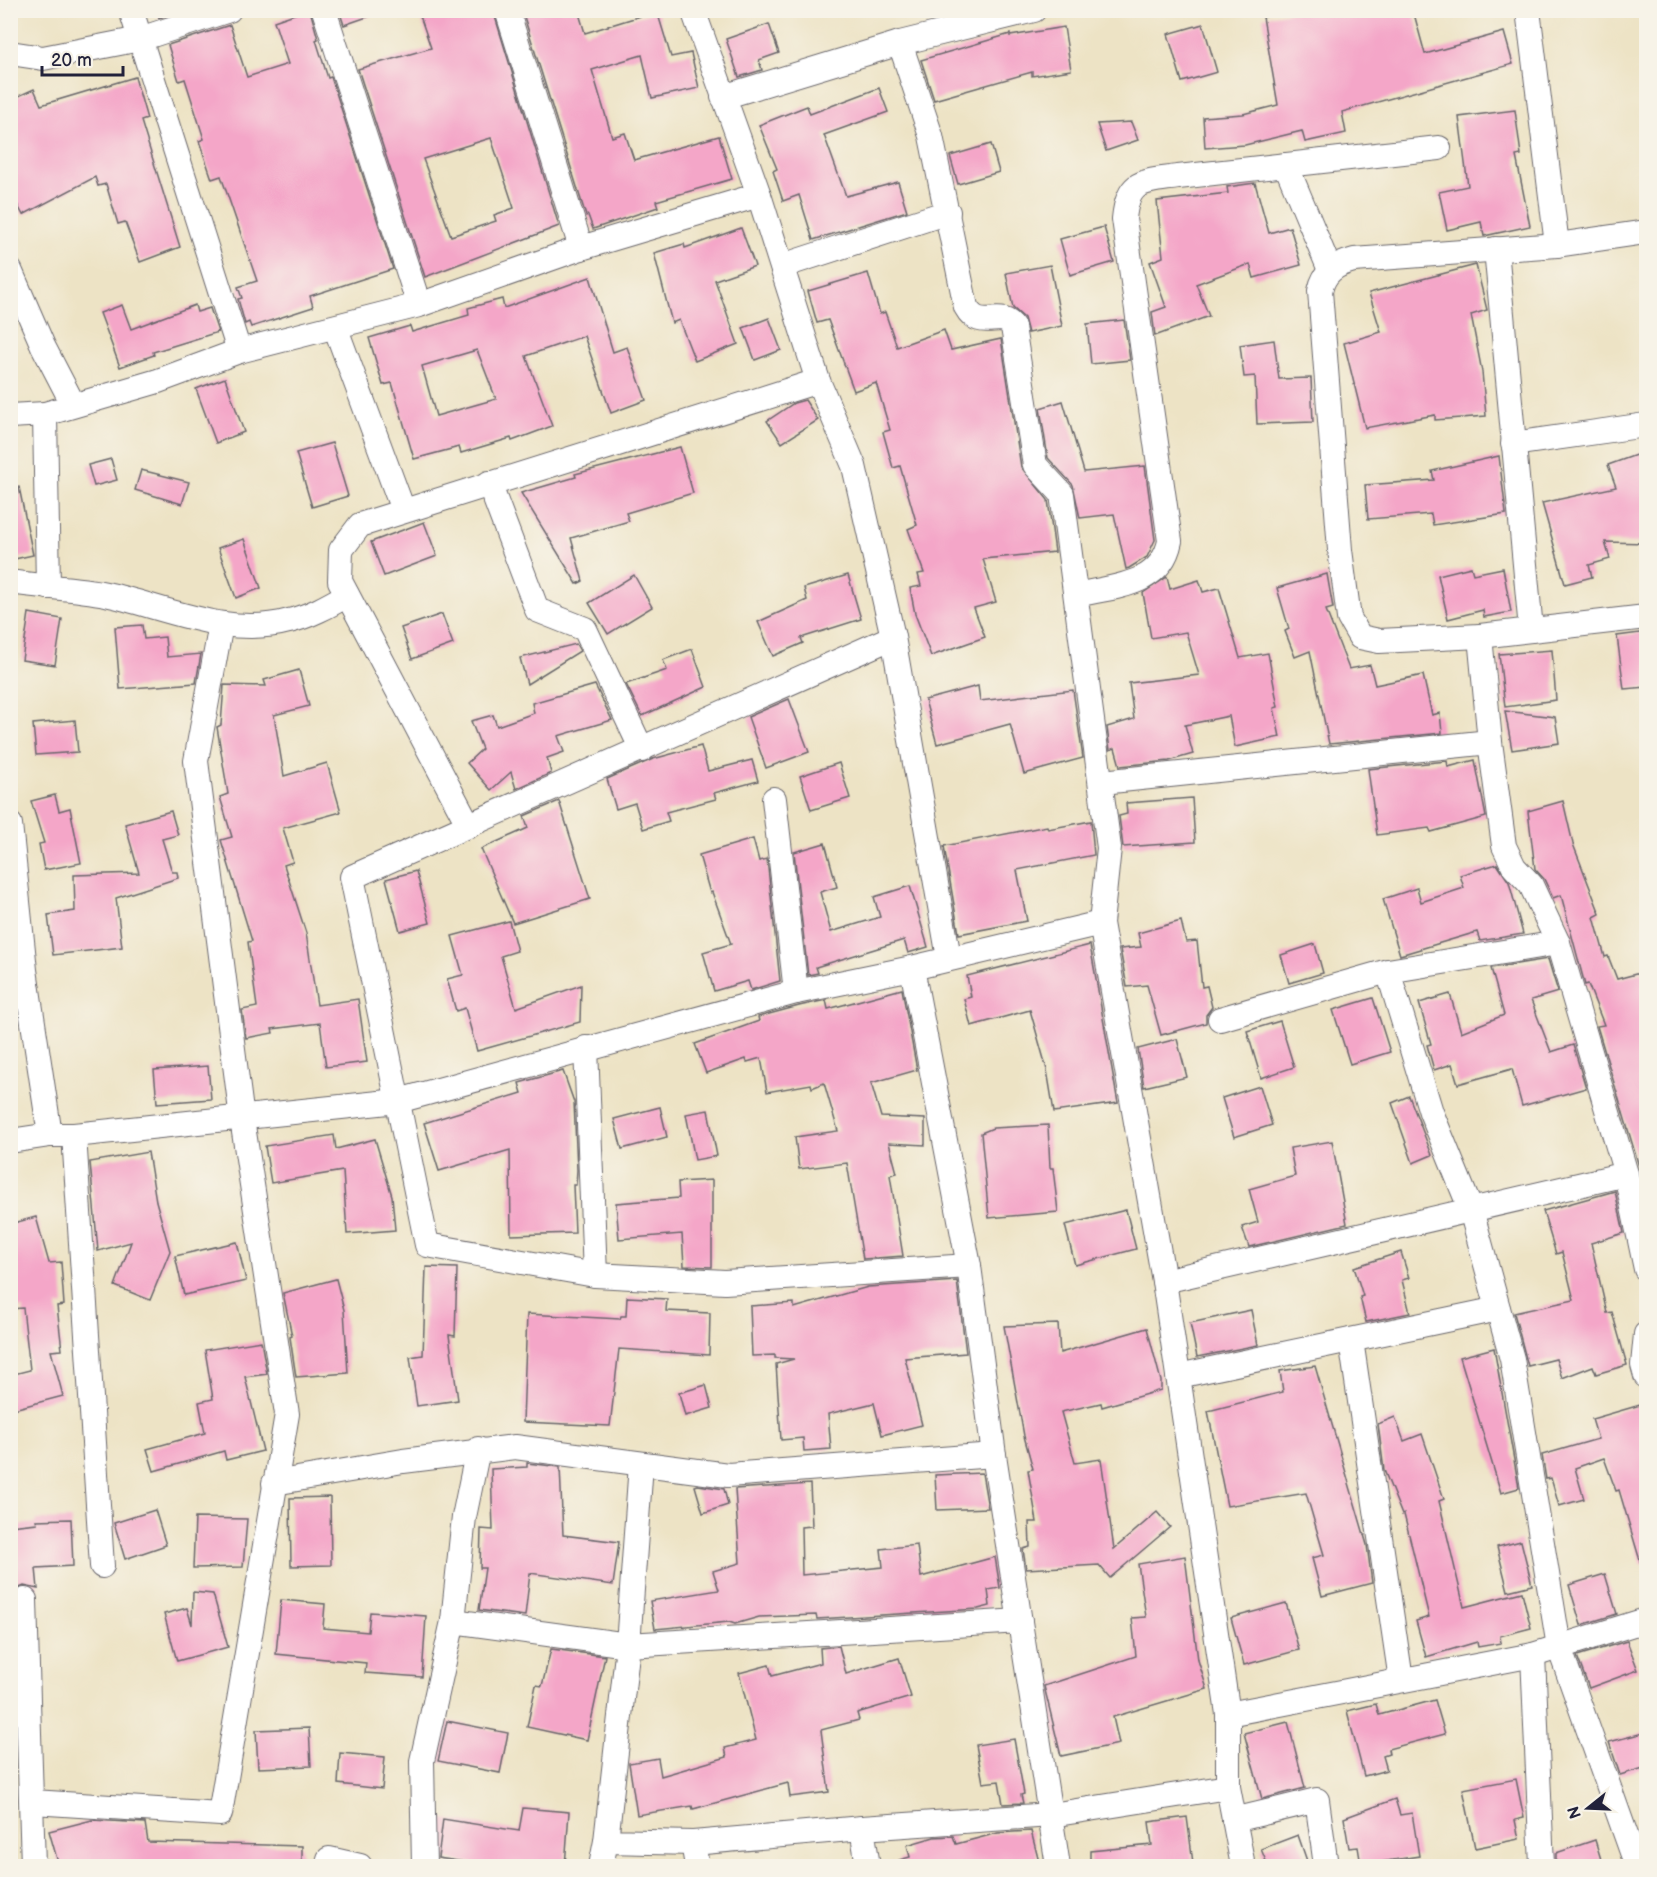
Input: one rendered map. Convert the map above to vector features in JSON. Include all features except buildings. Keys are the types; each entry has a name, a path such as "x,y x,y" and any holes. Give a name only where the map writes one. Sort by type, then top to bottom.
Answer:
{"street":[{"path":"131,10 239,351"},
{"path":"10,53 43,58 140,39 229,10"},
{"path":"324,10 419,305"},
{"path":"507,10 581,248"},
{"path":"693,10 759,195 818,381 854,466 893,637 948,957"},
{"path":"723,97 900,43 1034,10"},
{"path":"1528,10 1557,245"},
{"path":"900,43 931,136 966,307 970,315 978,320 1010,321 1016,333 1035,465 1062,494 1109,848 1101,923 1164,1281 1228,1714 1228,1787 1243,1866"},
{"path":"1076,595 1140,579 1156,570 1167,558 1170,541 1124,219 1130,191 1137,184 1149,181 1439,148"},
{"path":"1286,165 1330,270"},
{"path":"10,416 45,414 158,381 239,351 336,329 419,305 581,248 759,195"},
{"path":"782,266 948,212"},
{"path":"1647,232 1557,245 1354,260 1330,270 1323,279 1320,291 1340,550 1349,618 1360,637 1369,640 1480,636 1647,617"},
{"path":"1496,249 1512,444 1532,630"},
{"path":"10,270 43,346 73,404"},
{"path":"336,329 403,510"},
{"path":"469,826 340,581 342,550 360,525 818,381"},
{"path":"45,414 48,586"},
{"path":"1512,444 1647,425"},
{"path":"489,483 537,610 585,629 642,750"},
{"path":"11,588 48,586 104,594 221,624 287,622 316,613 347,595"},
{"path":"33,1802 220,1814 287,1414 242,1119 196,761 221,624"},
{"path":"1480,636 1490,742 1504,846 1514,867 1531,885 1558,942 1626,1174 1647,1269"},
{"path":"893,637 352,877 427,1245 595,1275 725,1282 969,1266"},
{"path":"1102,782 1490,742"},
{"path":"774,798 796,992"},
{"path":"10,825 13,891 62,1135 102,1566"},
{"path":"10,1141 242,1119 398,1101 796,992 912,968 948,957 1101,923"},
{"path":"1220,1019 1388,971 1558,942"},
{"path":"912,968 969,1266 994,1455 1058,1866"},
{"path":"1388,971 1431,1113 1471,1210 1512,1359 1559,1647 1637,1866"},
{"path":"585,1048 595,1275"},
{"path":"1164,1281 1626,1174"},
{"path":"1178,1376 1498,1309"},
{"path":"1647,1334 1643,1365 1647,1376"},
{"path":"1351,1340 1401,1680"},
{"path":"274,1483 478,1449 515,1447 728,1475 994,1455"},
{"path":"424,1866 422,1761 453,1621 464,1517 478,1449"},
{"path":"601,1866 606,1840 628,1645 641,1464"},
{"path":"25,1600 33,1802 33,1866"},
{"path":"1228,1714 1533,1655 1647,1620"},
{"path":"453,1621 628,1645 1020,1622"},
{"path":"1533,1655 1542,1866"},
{"path":"606,1840 693,1843 1051,1815 1228,1787"},
{"path":"1234,1820 1317,1800 1326,1866"},
{"path":"862,1828 868,1866"},
{"path":"693,1843 697,1866"},
{"path":"327,1866 329,1859 360,1866"}]}
